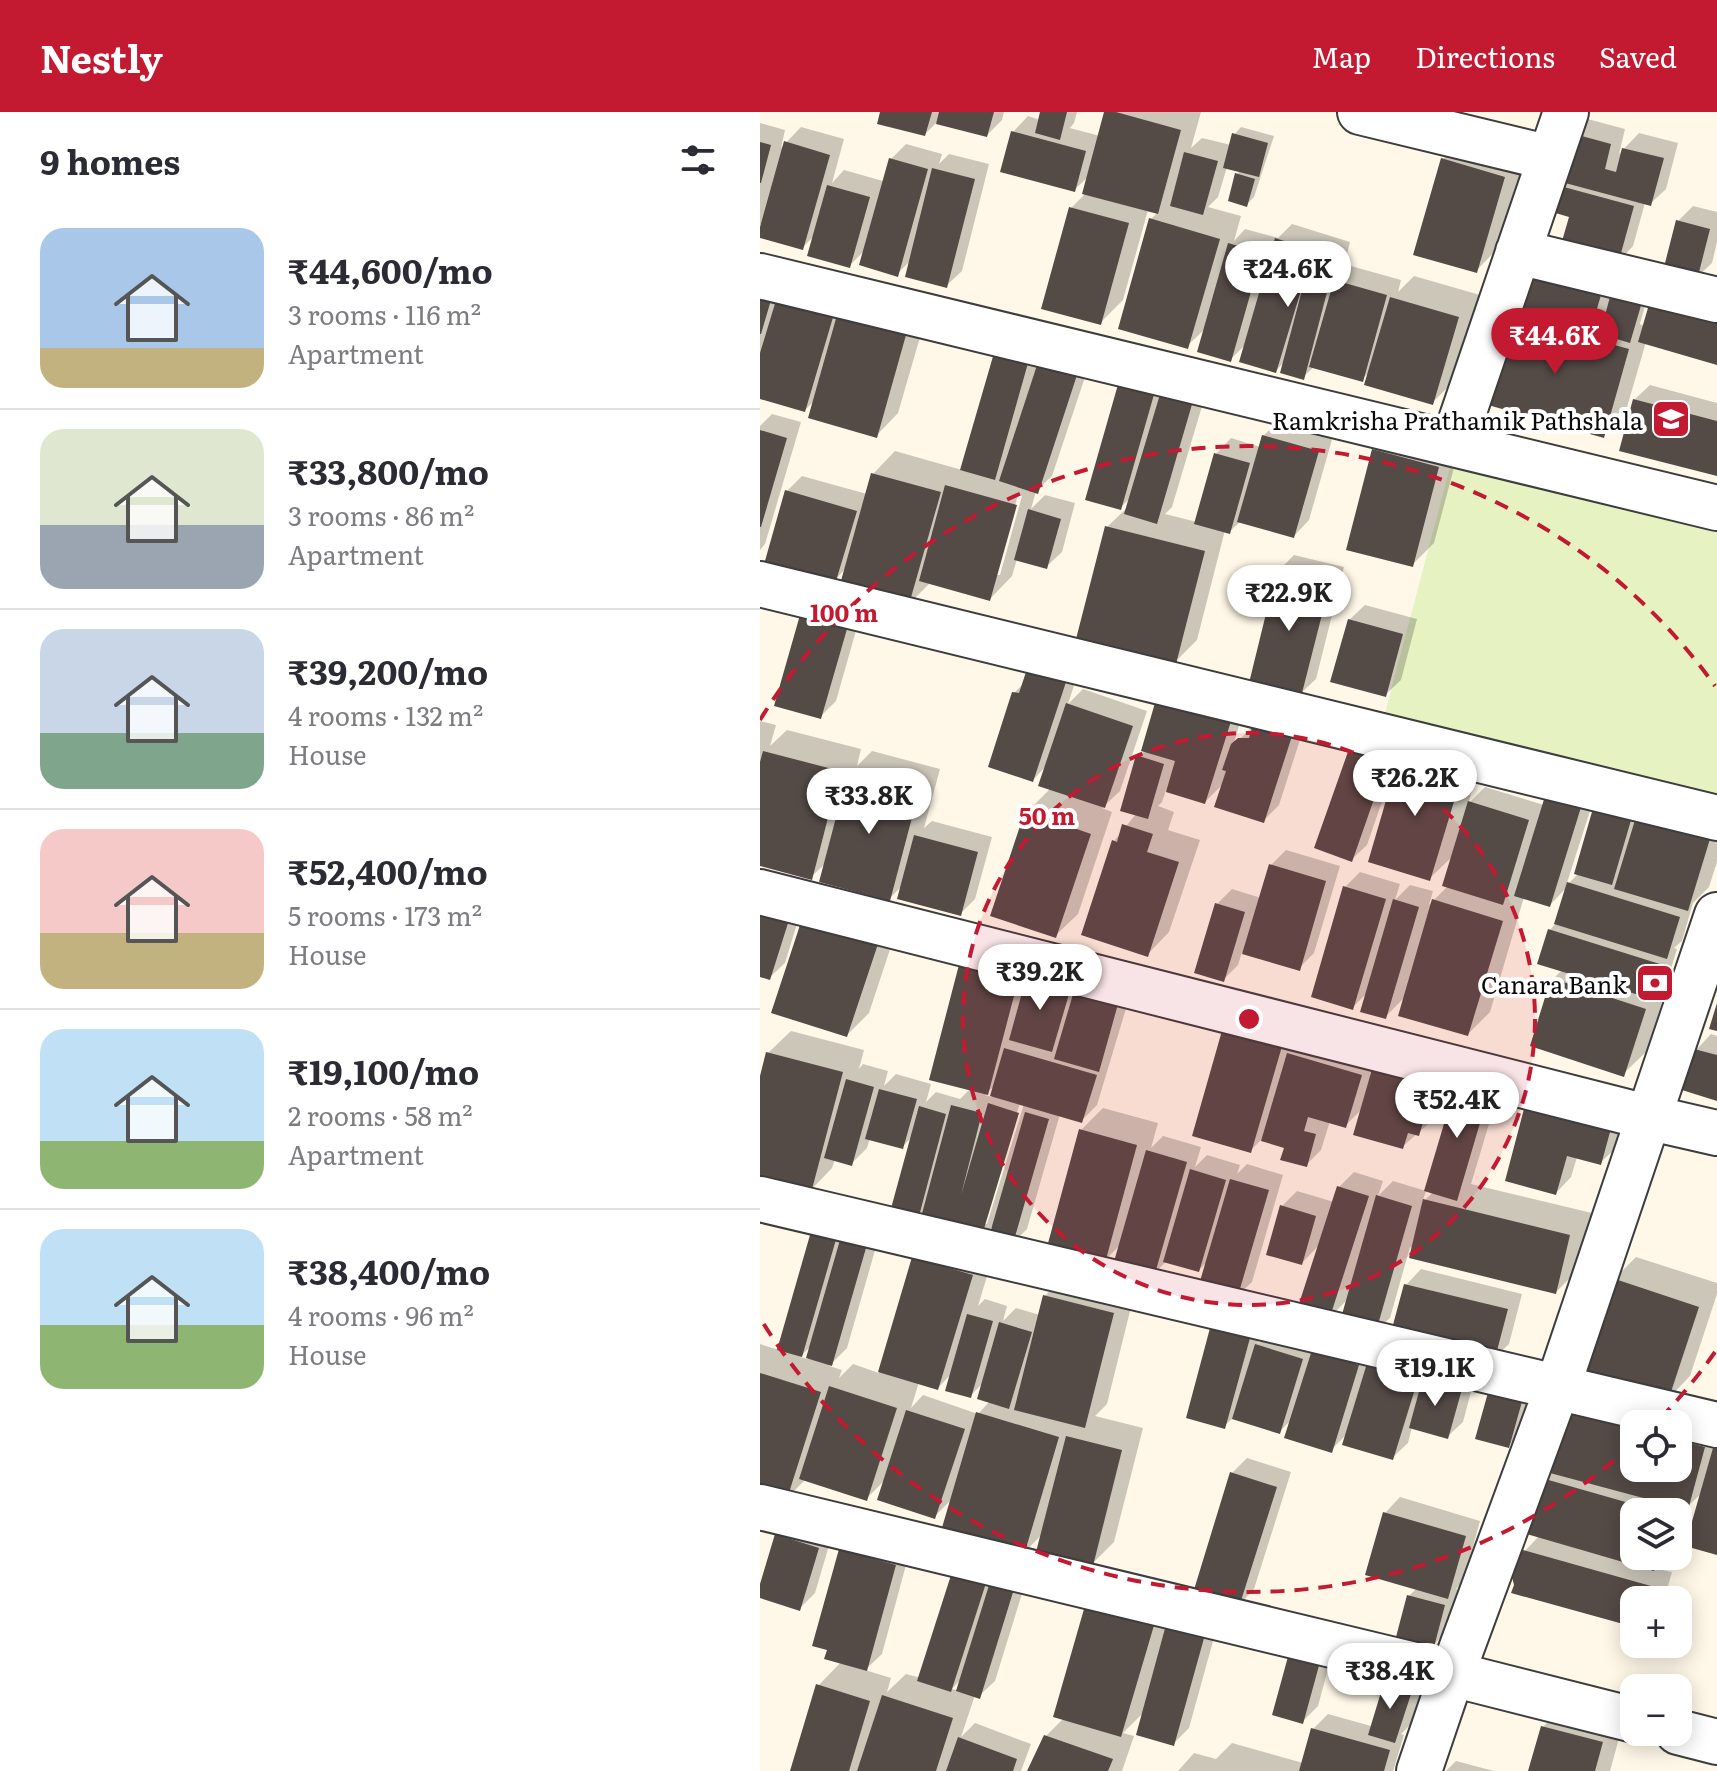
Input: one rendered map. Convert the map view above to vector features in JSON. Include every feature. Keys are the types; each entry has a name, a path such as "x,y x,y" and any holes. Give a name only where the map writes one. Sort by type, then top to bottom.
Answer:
{"street":[{"path":"1360,112 1550,158"},
{"path":"1453,444 1566,112"},
{"path":"1518,252 1717,300"},
{"path":"760,276 1717,508"},
{"path":"760,584 1717,818"},
{"path":"760,892 1717,1133"},
{"path":"1419,1771 1558,1386 1717,915"},
{"path":"760,1199 1717,1425"},
{"path":"760,1507 1620,1716"},
{"path":"1692,1736 1717,1742"}],"green space":[{"path":"1454,452 1717,521 1717,800 1385,713"}],"building":[{"path":"880,112 932,112 925,136 877,124"},
{"path":"939,112 994,112 987,137 936,124"},
{"path":"1040,112 1067,112 1060,140 1035,133"},
{"path":"1104,112 1116,112 1181,130 1158,214 1082,194"},
{"path":"1011,131 1086,151 1075,192 1000,172"},
{"path":"1567,132 1611,144 1605,169 1616,172 1622,148 1664,158 1651,206 1554,180"},
{"path":"1232,133 1268,143 1259,177 1223,168"},
{"path":"784,141 830,155 803,250 760,238 760,227"},
{"path":"760,142 771,145 761,183 760,183"},
{"path":"1184,152 1218,161 1203,215 1170,206"},
{"path":"889,158 928,169 898,277 859,265"},
{"path":"1441,158 1505,177 1477,273 1413,255"},
{"path":"932,168 975,179 947,288 905,277"},
{"path":"1235,173 1255,179 1247,207 1228,201"},
{"path":"1549,183 1634,206 1618,264 1560,248 1569,217 1542,209"},
{"path":"827,185 870,197 850,268 807,256"},
{"path":"1069,207 1129,223 1101,325 1041,309"},
{"path":"1149,218 1220,239 1188,349 1118,329"},
{"path":"1676,220 1710,229 1697,280 1663,271"},
{"path":"1275,238 1336,258 1304,380 1280,373 1309,264 1276,373 1239,362"},
{"path":"1228,243 1262,253 1231,362 1197,352"},
{"path":"1523,272 1601,295 1591,329 1513,307"},
{"path":"1334,280 1387,295 1363,382 1309,367"},
{"path":"1611,293 1642,302 1630,343 1600,334"},
{"path":"760,296 771,300 761,334 760,334"},
{"path":"777,297 834,314 805,412 760,399 760,353"},
{"path":"1390,297 1459,317 1433,405 1364,385"},
{"path":"1650,301 1717,320 1717,365 1638,342"},
{"path":"837,315 906,335 877,438 808,418"},
{"path":"1506,315 1629,349 1604,438 1481,403"},
{"path":"996,346 1030,356 995,480 960,470"},
{"path":"1039,359 1078,372 1038,494 999,481"},
{"path":"1121,374 1157,384 1121,510 1085,500"},
{"path":"1161,391 1193,401 1157,524 1124,514"},
{"path":"1633,399 1717,421 1717,476 1619,451"},
{"path":"760,430 787,438 761,527 760,527"},
{"path":"1262,435 1319,451 1294,538 1237,522"},
{"path":"1372,449 1439,467 1413,567 1346,550"},
{"path":"1214,453 1250,463 1230,534 1194,524"},
{"path":"871,473 941,492 908,608 839,588"},
{"path":"945,485 1017,505 990,601 919,581"},
{"path":"785,490 857,511 836,581 765,561"},
{"path":"1028,509 1061,519 1047,569 1014,560"},
{"path":"1105,526 1205,551 1176,664 1076,639"},
{"path":"1277,569 1330,583 1301,697 1249,683"},
{"path":"800,615 847,629 821,719 774,706"},
{"path":"1348,619 1403,634 1386,697 1330,682"},
{"path":"1027,669 1066,682 1033,782 988,767 1012,692 1019,693"},
{"path":"1157,696 1232,718 1205,804 1166,792 1175,761 1141,751"},
{"path":"1066,703 1133,726 1105,808 1038,786"},
{"path":"1253,724 1292,736 1264,823 1214,807 1231,744 1238,738 1249,738"},
{"path":"1350,746 1388,759 1352,862 1314,848"},
{"path":"763,751 840,771 812,880 760,866 760,762"},
{"path":"1136,755 1164,764 1148,819 1120,811"},
{"path":"1399,756 1462,775 1430,881 1368,862"},
{"path":"848,772 919,791 890,901 819,882"},
{"path":"1546,793 1582,804 1550,907 1514,896"},
{"path":"1596,798 1634,810 1612,885 1574,874"},
{"path":"1468,801 1529,820 1503,905 1442,886"},
{"path":"1639,807 1713,829 1688,911 1614,889"},
{"path":"1025,811 1091,834 1056,938 990,916"},
{"path":"1122,824 1153,834 1147,852 1179,862 1148,957 1081,935 1112,840 1117,842"},
{"path":"914,835 978,852 961,916 897,899"},
{"path":"1269,864 1326,881 1300,971 1242,954"},
{"path":"1567,882 1680,917 1667,959 1554,924"},
{"path":"1343,886 1386,899 1353,1010 1311,997"},
{"path":"1393,899 1419,907 1386,1019 1360,1012"},
{"path":"1432,899 1503,921 1468,1036 1398,1016"},
{"path":"1215,903 1245,912 1224,982 1194,973"},
{"path":"760,911 789,920 770,980 760,977"},
{"path":"803,916 879,941 847,1037 771,1013"},
{"path":"1548,929 1663,965 1652,999 1537,964"},
{"path":"961,957 1020,973 988,1095 929,1080"},
{"path":"1028,971 1072,984 1052,1052 1009,1040"},
{"path":"1551,978 1646,1009 1624,1077 1530,1046"},
{"path":"1076,984 1120,997 1099,1072 1054,1059"},
{"path":"1717,1003 1717,1031 1709,1029"},
{"path":"1225,1020 1285,1036 1251,1153 1192,1136"},
{"path":"1004,1048 1097,1075 1082,1123 990,1096"},
{"path":"1694,1049 1717,1055 1717,1101 1682,1090"},
{"path":"766,1052 843,1072 811,1193 760,1179 760,1076"},
{"path":"1287,1053 1362,1075 1346,1128 1308,1117 1304,1131 1316,1134 1307,1167 1280,1160 1284,1148 1261,1141"},
{"path":"1375,1059 1444,1087 1438,1108 1428,1105 1419,1136 1408,1133 1403,1149 1353,1135"},
{"path":"846,1079 874,1087 852,1166 824,1158"},
{"path":"1457,1080 1490,1089 1457,1201 1424,1191"},
{"path":"879,1089 917,1099 903,1149 865,1139"},
{"path":"988,1103 1019,1113 980,1242 919,1225 951,1105 982,1113 961,1195"},
{"path":"1525,1105 1613,1121 1601,1165 1567,1156 1556,1195 1505,1181"},
{"path":"919,1106 946,1114 918,1220 890,1212"},
{"path":"1025,1112 1049,1119 1012,1247 988,1240"},
{"path":"1079,1129 1137,1145 1105,1263 1047,1247"},
{"path":"1146,1150 1187,1162 1154,1277 1113,1265"},
{"path":"1190,1169 1226,1180 1199,1272 1163,1262"},
{"path":"1230,1179 1269,1190 1237,1299 1198,1288"},
{"path":"1337,1186 1369,1196 1329,1320 1297,1310"},
{"path":"1376,1195 1412,1206 1375,1335 1339,1325"},
{"path":"1423,1199 1570,1235 1556,1294 1409,1258"},
{"path":"1280,1205 1316,1216 1302,1265 1266,1255"},
{"path":"812,1228 837,1236 802,1357 777,1350"},
{"path":"842,1233 868,1241 832,1366 806,1358"},
{"path":"912,1257 973,1275 938,1390 878,1372"},
{"path":"1612,1278 1699,1307 1668,1401 1581,1372"},
{"path":"1404,1284 1508,1309 1494,1362 1390,1336"},
{"path":"1043,1295 1114,1313 1085,1428 1014,1410"},
{"path":"967,1314 993,1321 971,1398 945,1391"},
{"path":"999,1322 1032,1332 1009,1409 977,1399"},
{"path":"1210,1328 1250,1338 1225,1429 1186,1418"},
{"path":"1255,1344 1303,1359 1280,1434 1232,1419"},
{"path":"1312,1350 1359,1365 1332,1453 1284,1438"},
{"path":"1368,1360 1419,1376 1393,1460 1342,1445"},
{"path":"760,1373 821,1392 786,1502 760,1494"},
{"path":"1423,1377 1462,1389 1448,1439 1409,1428"},
{"path":"829,1386 897,1408 867,1501 799,1479"},
{"path":"1489,1389 1523,1398 1509,1448 1475,1439"},
{"path":"906,1410 965,1429 935,1519 877,1500"},
{"path":"1568,1410 1620,1424 1620,1482 1692,1482 1692,1444 1705,1447 1691,1498 1643,1498 1550,1473"},
{"path":"976,1412 1059,1437 1024,1555 941,1531"},
{"path":"1066,1436 1122,1450 1093,1566 1036,1552"},
{"path":"1713,1448 1717,1449 1717,1555 1692,1548 1692,1522"},
{"path":"1230,1472 1277,1487 1239,1607 1193,1593"},
{"path":"1538,1477 1620,1500 1620,1561 1523,1533"},
{"path":"1383,1512 1466,1536 1448,1599 1365,1575"},
{"path":"775,1534 819,1548 800,1611 760,1598 760,1584"},
{"path":"839,1549 896,1565 867,1671 824,1659 827,1650 812,1646"},
{"path":"1523,1550 1651,1586 1620,1586 1620,1623 1511,1593 1514,1585 1511,1573"},
{"path":"952,1572 986,1583 951,1692 917,1681"},
{"path":"990,1582 1014,1589 980,1699 956,1691"},
{"path":"1407,1595 1445,1605 1434,1647 1396,1637"},
{"path":"1086,1602 1155,1622 1121,1737 1053,1717"},
{"path":"1167,1621 1206,1631 1174,1746 1136,1735"},
{"path":"1289,1653 1320,1662 1303,1724 1272,1715"},
{"path":"1385,1679 1413,1688 1395,1743 1368,1735"},
{"path":"816,1684 870,1701 849,1771 790,1771"},
{"path":"882,1695 953,1718 936,1771 857,1771"},
{"path":"1541,1726 1603,1742 1595,1771 1528,1771"},
{"path":"1311,1728 1390,1750 1384,1771 1299,1771"},
{"path":"1044,1735 1113,1759 1108,1771 1027,1771"},
{"path":"958,1737 1017,1759 1013,1771 946,1771"}],"place":[{"name":"Ramkrisha Prathamik Pathshala","path":"1671,419"},
{"name":"Canara Bank","path":"1655,983"}]}
